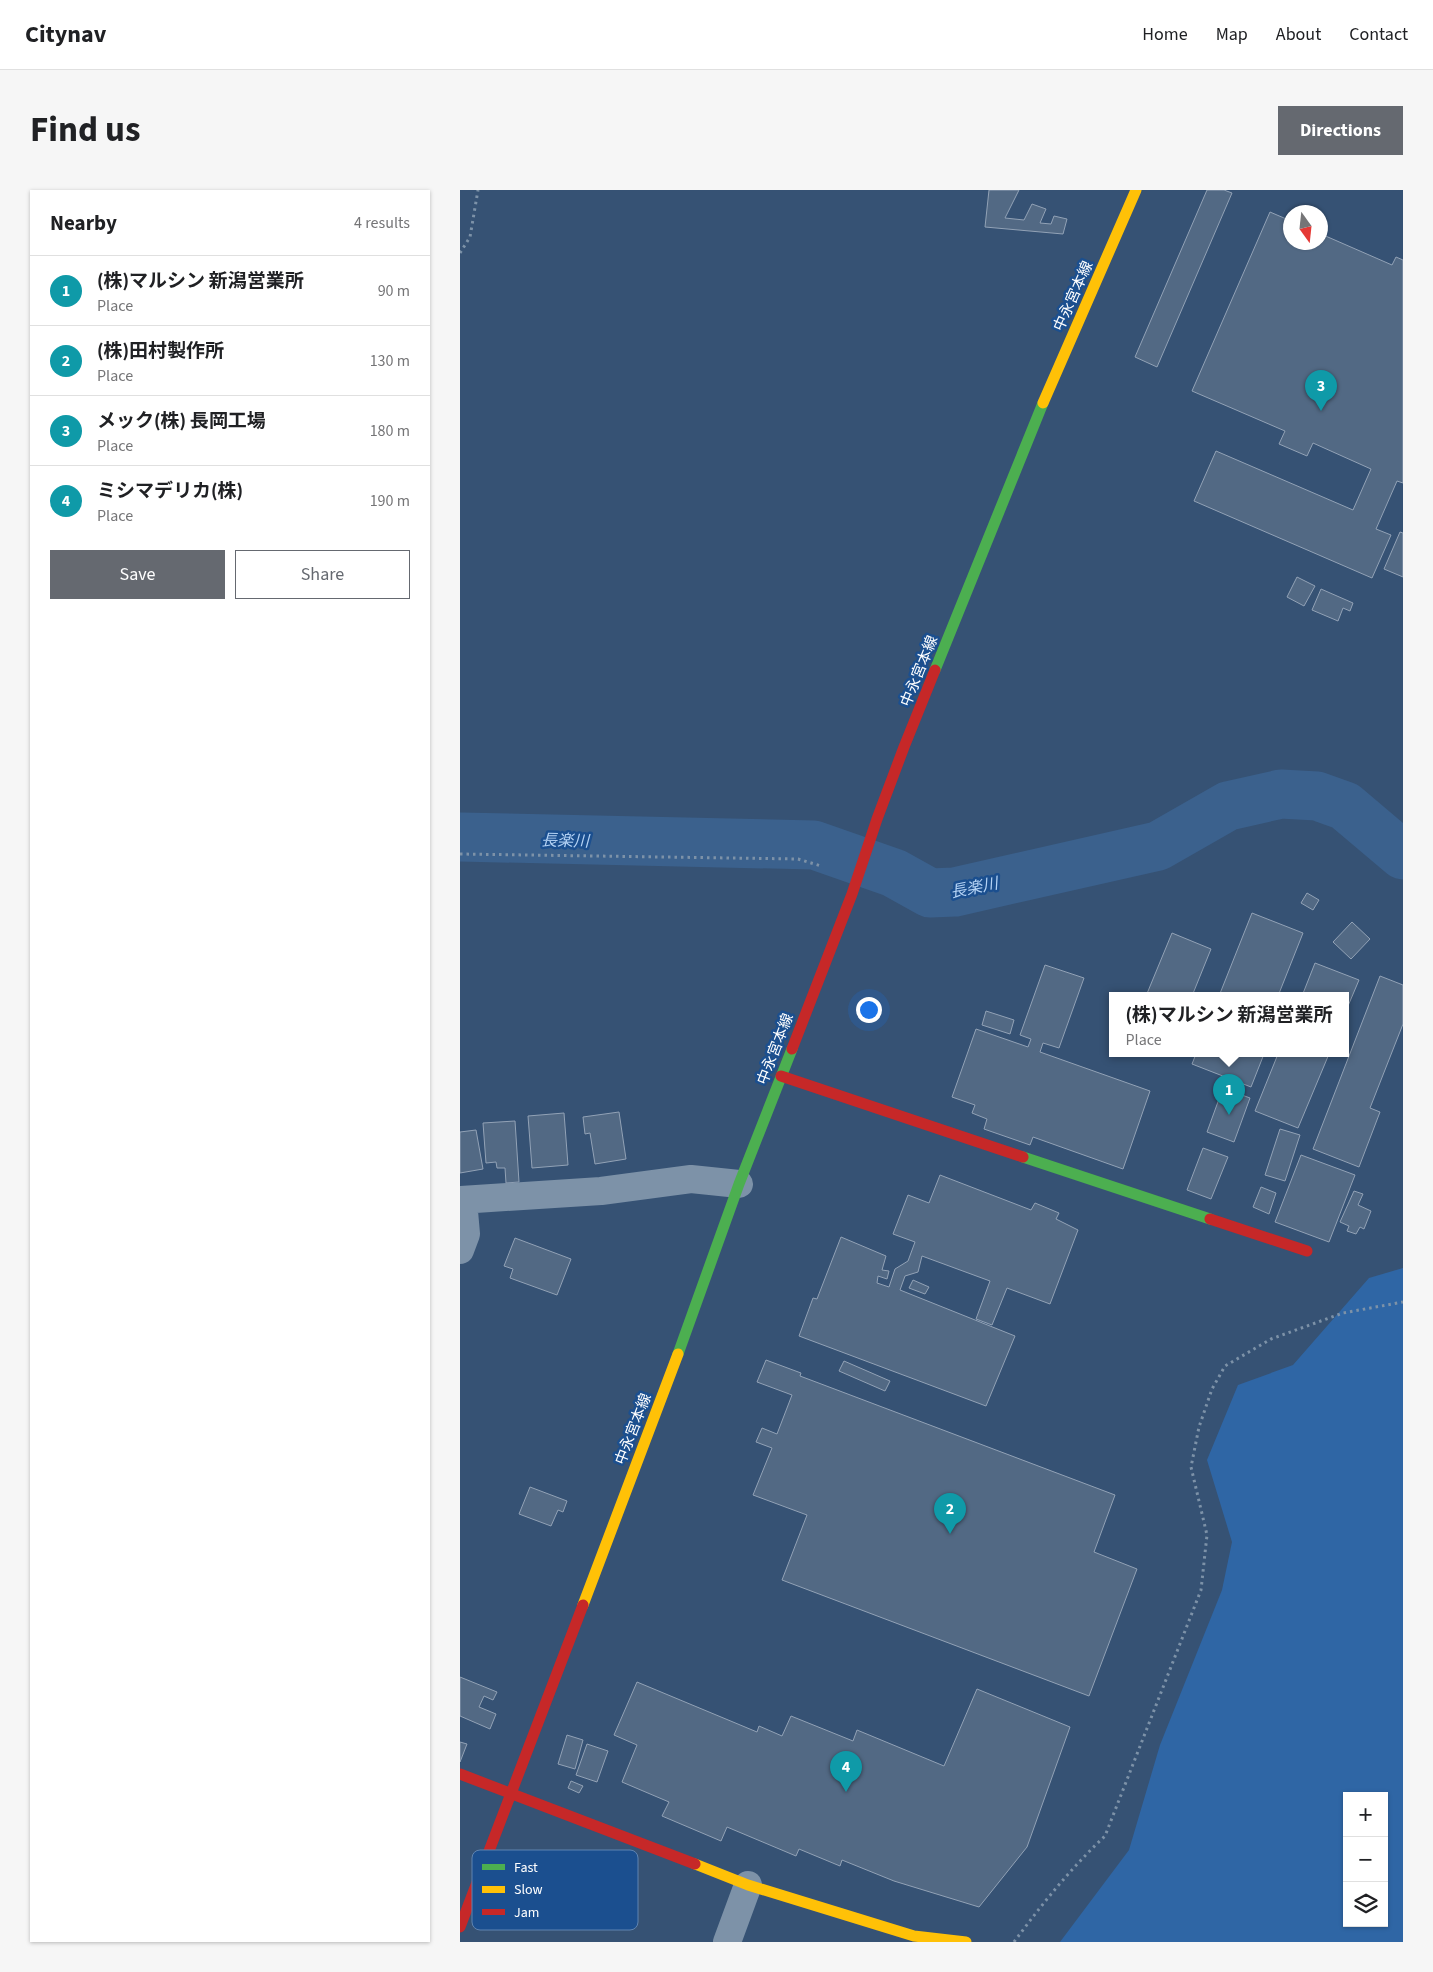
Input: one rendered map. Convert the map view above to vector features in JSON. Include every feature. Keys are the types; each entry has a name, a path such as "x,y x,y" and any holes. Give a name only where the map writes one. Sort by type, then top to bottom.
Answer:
{"main road":[{"name":"中永宮本線","path":"489,1850 654,1417 739,1184 852,894 877,819 1054,377 1136,190"},
{"path":"780,1076 1307,1251"},
{"path":"460,1774 511,1792 748,1885 914,1936 966,1942"},
{"name":"中永宮本線","path":"460,1927 472,1895"}],"street":[{"path":"460,1250 466,1234 462,1200 601,1191 691,1179 739,1184"},
{"path":"727,1942 748,1885"}],"path":[{"path":"460,253 470,237 478,190"},
{"path":"460,854 798,860 821,866"},
{"path":"1014,1942 1042,1905 1084,1856 1105,1836 1201,1590 1207,1535 1191,1467 1202,1419 1212,1389 1225,1366 1271,1339 1343,1312 1403,1302"}],"shaded area":[{"path":"1403,1268 1403,1942 1060,1942 1129,1850 1160,1745 1222,1590 1232,1542 1207,1460 1238,1385 1293,1365 1369,1278"}],"building":[{"path":"989,190 1019,190 1005,218 1024,220 1032,204 1046,209 1040,223 1051,224 1054,216 1067,219 1063,234 985,227"},
{"path":"1207,190 1224,190 1232,193 1157,367 1135,357"},
{"path":"1270,212 1283,218 1283,250 1328,250 1328,237 1392,265 1396,257 1403,260 1403,483 1397,481 1376,529 1391,535 1372,578 1194,501 1216,451 1353,510 1371,469 1313,443 1307,456 1279,444 1285,431 1192,391"},
{"path":"1400,532 1403,533 1403,577 1384,569"},
{"path":"1297,577 1315,586 1304,606 1287,597"},
{"path":"1321,589 1353,603 1350,611 1343,608 1338,621 1312,610"},
{"path":"1307,893 1319,900 1313,910 1301,903"},
{"path":"1252,913 1303,933 1280,992 1221,992"},
{"path":"1352,922 1370,939 1351,959 1333,942"},
{"path":"1172,933 1211,949 1194,992 1148,992"},
{"path":"1315,963 1359,980 1349,1004 1349,992 1304,992"},
{"path":"1045,965 1084,978 1059,1048 1043,1043 1040,1052 1150,1091 1123,1169 1033,1137 1030,1145 984,1129 987,1119 972,1113 975,1105 952,1097 976,1029 1028,1047 1031,1039 1020,1035"},
{"path":"1380,976 1403,985 1403,1024 1370,1108 1380,1112 1359,1167 1313,1149"},
{"path":"986,1011 1014,1020 1010,1034 982,1025"},
{"path":"1195,1057 1263,1057 1251,1087 1192,1064"},
{"path":"1277,1057 1328,1057 1298,1128 1255,1111"},
{"path":"1223,1088 1250,1098 1234,1142 1207,1132"},
{"path":"619,1112 626,1159 595,1164 590,1133 585,1134 583,1117"},
{"path":"564,1113 568,1165 532,1168 528,1116"},
{"path":"515,1121 519,1182 506,1183 505,1168 497,1168 496,1162 486,1163 483,1123"},
{"path":"1280,1129 1300,1135 1285,1181 1265,1175"},
{"path":"476,1130 483,1169 460,1173 460,1132"},
{"path":"1203,1148 1228,1157 1211,1199 1187,1190"},
{"path":"1301,1155 1355,1175 1329,1242 1275,1222"},
{"path":"940,1175 1031,1210 1035,1203 1059,1213 1056,1219 1078,1230 1050,1304 1007,1288 992,1325 976,1319 990,1281 922,1256 918,1272 905,1276 900,1290 1015,1336 986,1406 799,1336 813,1298 817,1299 841,1237 886,1256 882,1270 889,1271 887,1279 878,1276 877,1283 889,1287 895,1269 908,1261 915,1242 893,1234 908,1195 929,1203"},
{"path":"1261,1187 1276,1193 1269,1214 1253,1207"},
{"path":"1354,1191 1363,1194 1358,1205 1371,1211 1364,1229 1360,1227 1356,1234 1347,1231 1349,1226 1340,1222"},
{"path":"515,1238 571,1259 557,1295 510,1278 513,1269 504,1266"},
{"path":"913,1280 929,1287 925,1294 909,1288"},
{"path":"766,1360 801,1373 800,1376 1115,1495 1094,1552 1137,1569 1089,1696 782,1580 807,1515 753,1495 772,1448 756,1442 762,1428 777,1434 792,1395 757,1382"},
{"path":"844,1361 890,1381 885,1391 839,1371"},
{"path":"530,1487 567,1501 563,1512 558,1510 551,1526 519,1514"},
{"path":"460,1677 497,1692 493,1700 484,1696 479,1707 496,1714 490,1729 460,1716"},
{"path":"637,1682 757,1732 759,1726 782,1736 791,1716 853,1741 857,1730 944,1766 977,1689 1070,1727 1027,1847 979,1907 894,1881 842,1860 840,1866 799,1849 796,1856 727,1827 721,1841 662,1816 669,1802 622,1782 637,1745 614,1735"},
{"path":"567,1735 583,1740 575,1769 558,1764"},
{"path":"460,1742 467,1744 460,1762"},
{"path":"587,1744 608,1751 597,1782 576,1775"},
{"path":"571,1781 583,1786 579,1793 568,1788"}],"waterway":[{"name":"長楽川","path":"460,837 814,845 894,873 930,893 955,892 1158,846 1228,806 1281,794 1317,796 1345,806 1403,855"}],"traffic: fast":[{"path":"935,670 1043,403"},
{"path":"678,1354 739,1184 792,1049"},
{"path":"1023,1157 1210,1219"}],"traffic: slow":[{"path":"1043,403 1136,190"},
{"path":"583,1605 678,1354"},
{"path":"695,1864 748,1885 914,1936 966,1942"}],"traffic: jam":[{"path":"792,1049 852,894 904,747 935,670"},
{"path":"781,1076 1023,1157"},
{"path":"1210,1219 1307,1251"},
{"path":"489,1850 583,1605"},
{"path":"460,1774 695,1864"},
{"path":"460,1927 472,1896"}],"place":[{"name":"メック(株) 長岡工場","path":"1321,411"},
{"name":"(株)マルシン 新潟営業所","path":"1229,1115"},
{"name":"(株)田村製作所","path":"950,1534"},
{"name":"ミシマデリカ(株)","path":"846,1792"}]}
